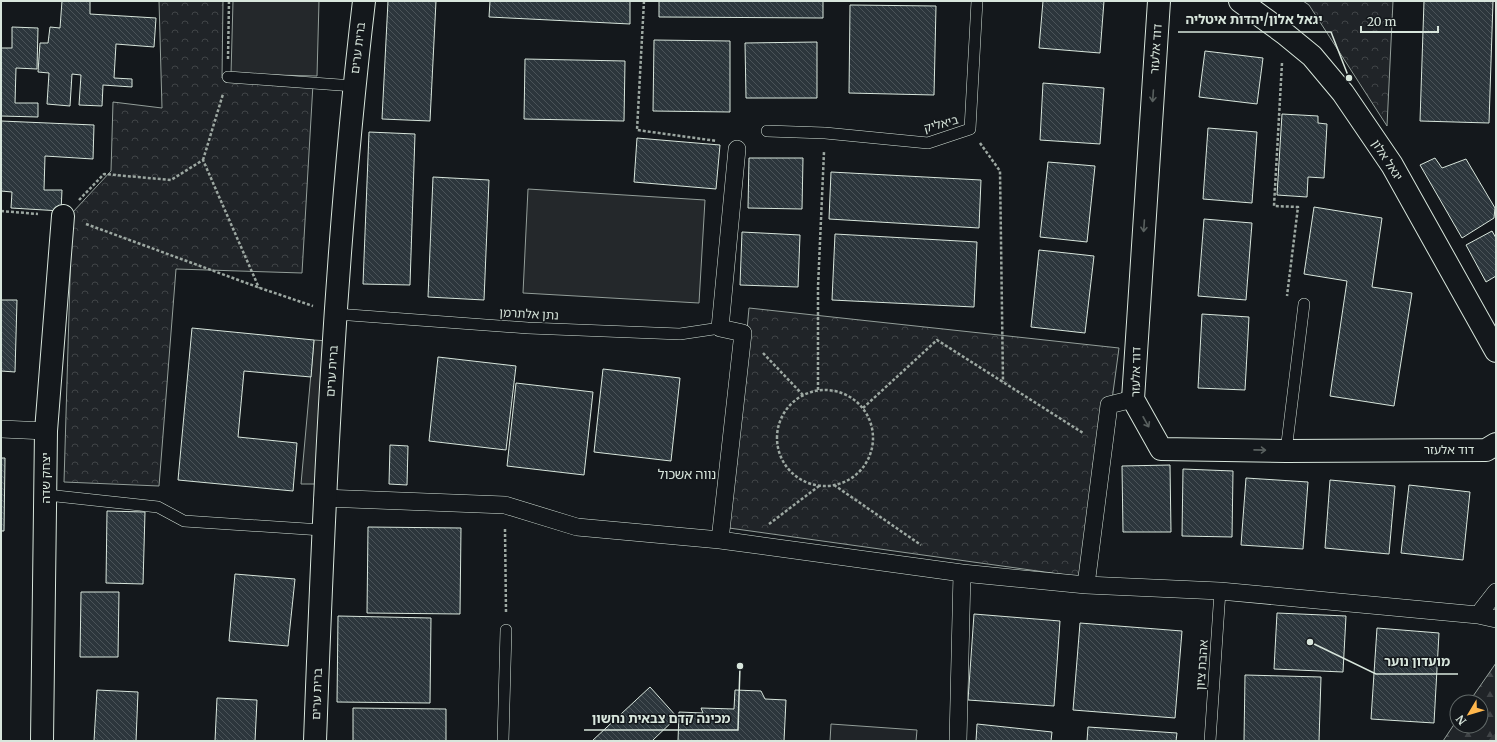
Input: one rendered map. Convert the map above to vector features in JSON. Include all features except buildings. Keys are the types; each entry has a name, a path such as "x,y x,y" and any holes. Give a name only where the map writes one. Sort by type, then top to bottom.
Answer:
{"street":[{"name":"ברית ערים","path":"315,741 322,530 336,314 354,86 364,1"},
{"name":"דוד אלעזר","path":"1159,1 1133,399 1161,449 1286,451 1486,450 1496,444"},
{"name":"יגאל אלון","path":"1240,1 1284,33 1312,56 1343,93 1392,165 1496,351"},
{"path":"720,540 743,333 720,328 737,149"},
{"name":"יצחק שדה","path":"42,741 46,431 63,216"},
{"path":"1086,585 1109,405 1133,399"},
{"path":"1,429 46,431"},
{"path":"324,498 505,505 577,527 720,540 962,573 1086,585 1220,591 1478,615 1496,618"},
{"path":"958,741 962,573"},
{"path":"1478,615 1496,592"}],"lane":[{"name":"ביאליק","path":"767,131 825,133 928,143 970,129 977,1"},
{"path":"228,77 354,86"},
{"path":"1286,451 1304,304"},
{"name":"נתן אלתרמן","path":"336,314 528,328 672,334 720,328"},
{"path":"46,495 158,507 184,521 322,530"},
{"name":"אהבת ציון","path":"1210,741 1220,591"},
{"path":"503,741 506,630"}],"path":[{"path":"644,1 637,130 728,143 737,149"},
{"path":"1284,33 1274,206 1298,207 1286,300 1304,304"},
{"path":"970,129 1000,171 1003,382"},
{"path":"818,390 818,287 825,133"},
{"path":"63,216 104,174 171,180 204,160 260,288"},
{"path":"1,211 63,216 260,288 336,314"},
{"path":"743,333 803,395"},
{"path":"863,408 937,340 1104,446"},
{"path":"818,390 835,390 851,396 863,408 871,423 874,439 870,456 862,470 848,480 834,485 819,485 805,481 792,472 783,461 778,447 778,432 781,418 789,405 803,395 818,390"},
{"path":"742,544 819,485"},
{"path":"834,485 924,547"},
{"path":"505,505 506,630"}],"green space":[{"path":"159,1 223,1 222,78 313,84 302,273 176,269 159,486 64,482 72,213 111,171 113,102 162,108"},
{"path":"1303,1 1393,1 1387,126 1309,5"},
{"path":"749,308 1119,348 1088,578 729,528"},
{"path":"1496,663 1496,741 1443,741 1449,732 1449,734 1489,734 1489,694 1475,694"},
{"path":"831,724 917,730 916,741 830,741"}],"shaded area":[{"path":"233,1 319,1 317,76 231,74"},
{"path":"528,189 705,200 699,303 523,293"},
{"path":"314,340 328,341 315,484 301,484"}],"waterway":[{"path":"1493,741 1496,738"}],"place":[{"name":"יגאל אלון/יהדות איטליה","path":"1349,78"},
{"name":"מועדון נוער","path":"1310,642"},
{"name":"מכינה קדם צבאית נחשון","path":"740,666"}],"district":[{"name":"נווה אשכול","path":"687,474"}]}
